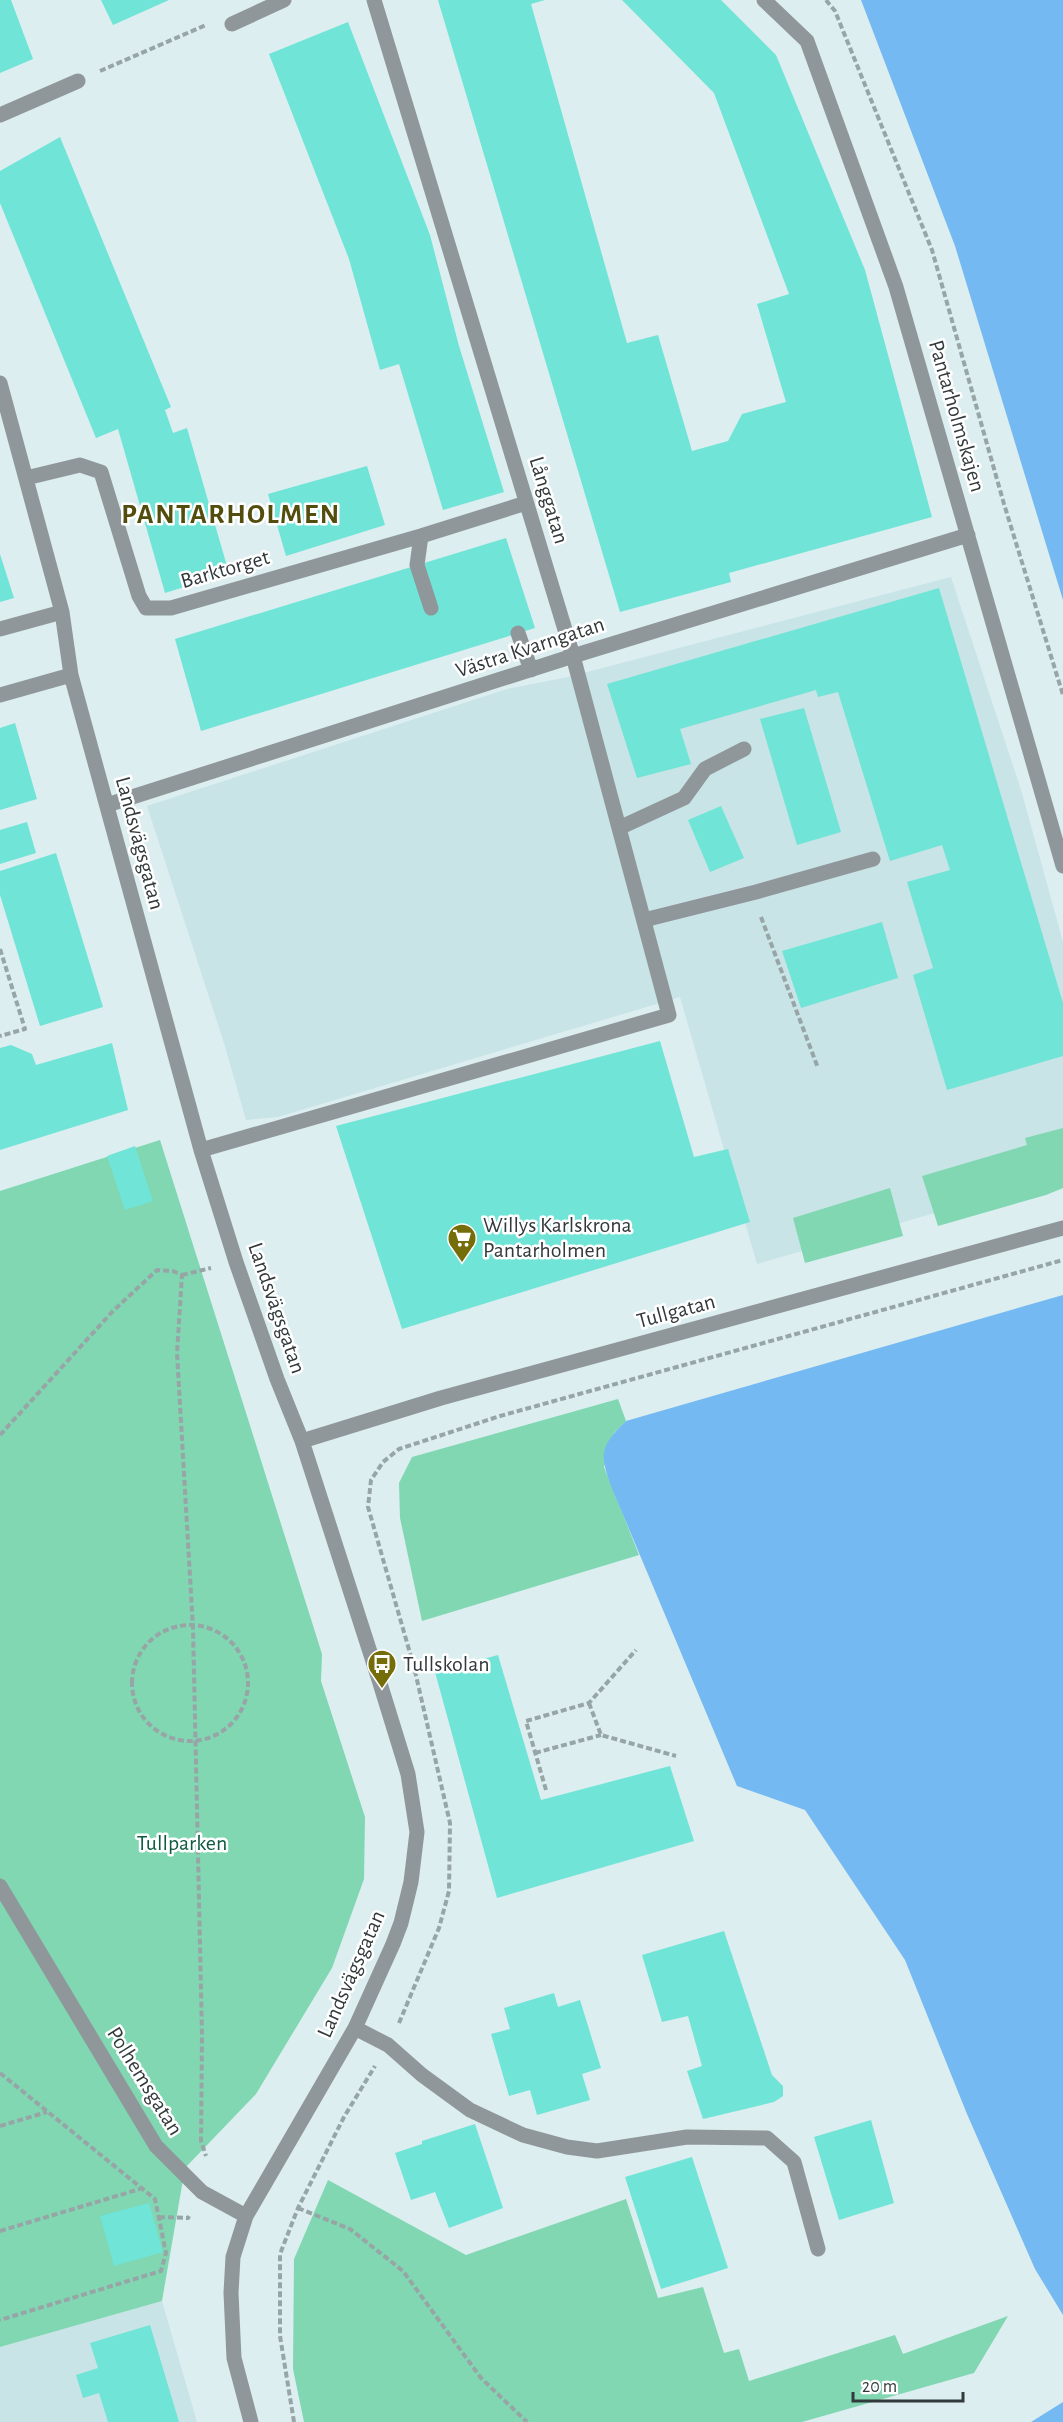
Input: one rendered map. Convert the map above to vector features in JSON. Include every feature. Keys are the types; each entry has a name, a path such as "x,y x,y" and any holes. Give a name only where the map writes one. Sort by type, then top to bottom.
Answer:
{"street":[{"path":"232,24 285,0"},
{"name":"Långgatan","path":"201,1150 669,1015 573,656 374,0"},
{"name":"Pantarholmskajen","path":"764,0 807,41 896,287 1063,866"},
{"path":"0,115 78,81"},
{"name":"Landsvägsgatan","path":"0,383 62,612 71,675 201,1150 236,1262 277,1379 302,1441 408,1774 417,1832 411,1882 401,1923 355,2028 246,2216"},
{"name":"Barktorget","path":"26,478 80,465 101,472 139,597 146,608 171,608 421,536 526,503"},
{"name":"Västra Kvarngatan","path":"107,805 573,656 968,535"},
{"path":"421,536 417,565 431,608"},
{"path":"0,629 62,612"},
{"path":"518,633 531,670"},
{"path":"0,695 71,675"},
{"path":"619,828 684,798 705,769 744,749"},
{"path":"644,920 873,859"},
{"name":"Tullgatan","path":"302,1441 441,1398 1063,1228"},
{"name":"Polhemsgatan","path":"0,1886 156,2146 202,2192 246,2216"},
{"path":"355,2028 387,2045 422,2075 470,2110 523,2135 567,2147 597,2151 687,2137 767,2138 794,2162 818,2249"},
{"path":"246,2216 233,2257 231,2293 234,2358 251,2422"}],"path":[{"path":"826,0 835,11 932,250 1004,504 1063,695"},
{"path":"78,81 210,23 232,24"},
{"path":"756,892 758,910 818,1068"},
{"path":"0,949 25,1029 0,1036"},
{"path":"294,2422 280,2336 280,2254 298,2208 344,2116 401,2019 439,1928 449,1891 450,1822 425,1710 368,1507 371,1480 383,1462 399,1449 500,1416 1063,1260"},
{"path":"0,1435 113,1311 157,1270 173,1271 183,1275 177,1353 193,1628 202,2035 201,2141 209,2165 202,2192"},
{"path":"171,1628 193,1628 207,1628 220,1633 235,1646 246,1667 248,1687 244,1704 234,1721 223,1731 194,1742 165,1736 149,1725 141,1715 133,1696 131,1676 137,1656 153,1637 171,1628"},
{"path":"546,1790 526,1721 589,1703 636,1650"},
{"path":"589,1703 601,1735"},
{"path":"535,1753 601,1735 676,1756"},
{"path":"0,2073 155,2199 166,2253 161,2271 0,2320"},
{"path":"0,2126 48,2112"},
{"path":"0,2231 141,2189"},
{"path":"298,2208 350,2229 403,2271 481,2378 527,2422"}],"shaded area":[{"path":"951,577 1022,793 1063,942 1063,1170 942,1211 757,1264 680,997 278,1117 246,1120 224,1043 147,806 507,689 568,677"},
{"path":"162,2301 197,2422 0,2422 0,2347"}],"green space":[{"path":"1063,1128 1063,1188 938,1226 922,1176 1027,1145 1025,1138"},
{"name":"Tullparken","path":"160,1140 322,1654 321,1681 365,1817 364,1879 332,1968 256,2094 185,2168 162,2301 0,2347 0,1191"},
{"path":"890,1188 903,1236 805,1263 793,1218"},
{"path":"618,1399 626,1421 614,1433 604,1467 639,1555 422,1621 400,1518 399,1483 412,1457"},
{"path":"328,2180 466,2255 626,2199 658,2298 703,2287 724,2353 739,2349 749,2381 895,2335 903,2354 1008,2316 974,2373 802,2422 304,2422 293,2369 294,2259"}],"water":[{"path":"861,0 1063,0 1063,600 955,246"},
{"path":"1063,1295 1063,2315 1035,2269 967,2114 905,1960 805,1810 737,1786 613,1491 604,1461 604,1453 610,1438 626,1421"},
{"path":"1063,2402 1063,2422 1031,2422"}],"building":[{"path":"0,0 11,0 33,59 0,73"},
{"path":"101,0 169,0 113,25"},
{"path":"438,0 545,0 531,4 627,343 658,335 692,451 728,441 742,414 786,402 757,304 789,294 714,93 622,0 721,0 776,55 865,270 932,517 729,573 731,582 620,612"},
{"path":"348,22 430,235 459,346 504,492 443,510 399,364 380,370 349,259 269,54"},
{"path":"60,137 171,407 165,410 173,433 187,428 229,573 165,593 118,429 96,438 0,203 0,171"},
{"path":"367,466 385,525 286,556 268,494"},
{"path":"506,538 535,628 201,731 175,639"},
{"path":"0,554 14,598 0,602"},
{"path":"939,588 1063,1003 1063,1056 947,1090 913,975 933,968 907,882 950,870 942,845 890,861 838,692 818,697 816,690 680,729 691,764 637,778 607,684"},
{"path":"804,708 841,832 797,845 760,719"},
{"path":"15,723 37,799 0,810 0,728"},
{"path":"721,806 744,858 710,872 688,820"},
{"path":"27,822 36,853 0,864 0,830"},
{"path":"56,853 103,1007 40,1026 0,895 0,871"},
{"path":"882,922 898,978 801,1008 782,951"},
{"path":"660,1041 694,1157 728,1149 750,1222 402,1329 336,1126"},
{"path":"112,1043 128,1110 0,1150 0,1048 11,1045 32,1054 36,1065"},
{"path":"135,1146 153,1201 125,1210 107,1156"},
{"path":"498,1655 541,1800 670,1766 694,1841 497,1898 435,1672"},
{"path":"724,1931 772,2075 783,2086 783,2096 774,2102 703,2119 687,2071 702,2066 688,2016 662,2022 642,1955"},
{"path":"554,1993 558,2007 580,2000 601,2068 582,2074 590,2100 537,2115 530,2090 509,2096 491,2034 510,2029 504,2008"},
{"path":"871,2120 894,2203 839,2220 814,2137"},
{"path":"475,2124 503,2208 449,2228 435,2192 411,2200 395,2153 422,2144 422,2141"},
{"path":"692,2157 728,2268 661,2289 625,2177"},
{"path":"149,2203 163,2252 114,2266 100,2216"},
{"path":"150,2325 179,2422 108,2422 99,2393 83,2398 76,2375 98,2368 90,2343"}],"place":[{"name":"Willys Karlskrona Pantarholmen","path":"462,1264"},
{"name":"Tullskolan","path":"382,1690"}],"district":[{"name":"PANTARHOLMEN","path":"231,515"}]}
